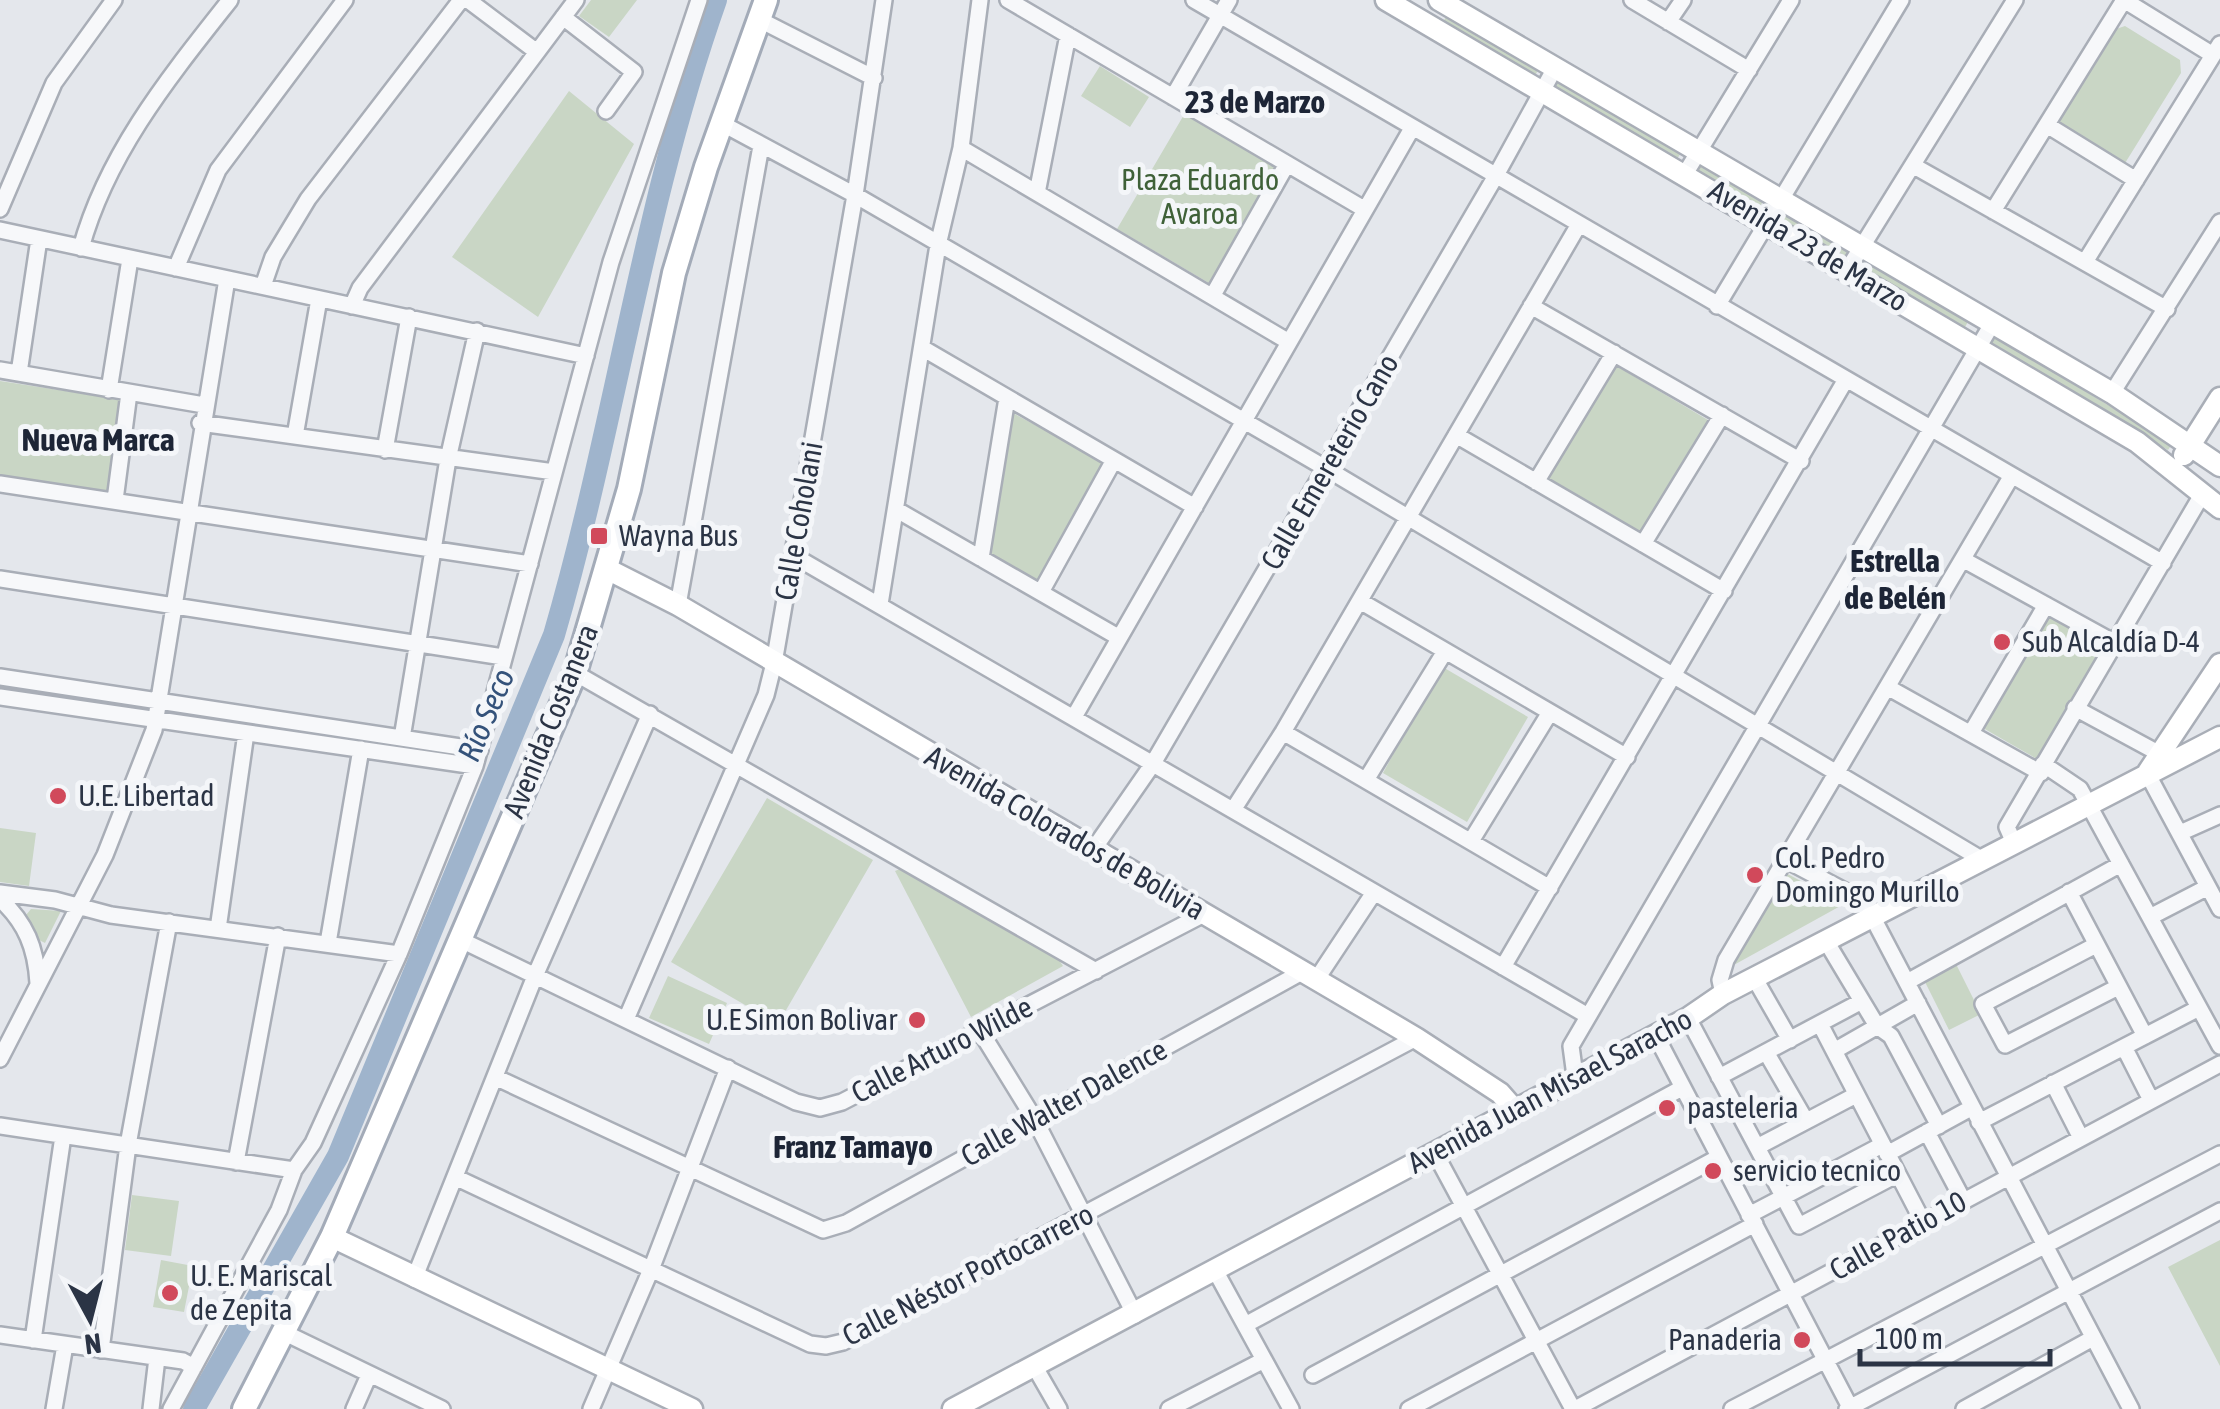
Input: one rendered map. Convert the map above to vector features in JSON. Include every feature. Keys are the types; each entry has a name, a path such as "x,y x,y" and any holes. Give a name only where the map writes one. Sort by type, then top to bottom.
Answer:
{"main road":[{"name":"Avenida Costanera","path":"244,1409 332,1238 575,673 629,490 674,273 721,123 762,10"}],"street":[{"path":"0,209 54,82 114,0"},
{"path":"81,248 96,205 126,144 158,92 230,0"},
{"path":"176,268 218,170 345,0"},
{"path":"263,286 272,257 308,199 460,0"},
{"path":"468,0 537,52"},
{"path":"352,306 360,288 576,0"},
{"path":"171,1409 279,1210 294,1170 313,1143 399,954 477,758 611,262 699,0"},
{"name":"Calle Coholani","path":"627,1017 766,695 794,556 884,0"},
{"path":"880,604 938,244 961,148 980,0"},
{"path":"1008,0 1364,209"},
{"path":"1194,0 1494,179 2162,563"},
{"path":"1173,97 1230,0"},
{"name":"Avenida 23 de Marzo","path":"1386,0 1980,348 2175,468 2220,508"},
{"path":"1632,0 1749,70"},
{"path":"1668,22 1683,0"},
{"path":"1685,174 1791,0"},
{"path":"1716,306 1901,0"},
{"path":"1993,211 2124,0 2217,50 2085,262"},
{"path":"1431,27 1444,1"},
{"name":"Avenida 23 de Marzo","path":"1444,1 2112,393 2220,466"},
{"path":"1848,269 1914,166 2009,2"},
{"path":"762,10 874,78"},
{"path":"563,17 634,72 606,110"},
{"path":"1037,192 1068,35"},
{"name":"Calle Emereterio Cano","path":"1092,850 1152,765 1556,66"},
{"path":"721,123 855,195 1326,469 1981,859"},
{"path":"2046,125 2136,180"},
{"path":"1074,717 1411,130"},
{"path":"678,605 760,146"},
{"path":"961,148 1289,342"},
{"path":"1214,295 1287,164"},
{"path":"1914,166 2166,308"},
{"path":"2112,393 2220,222"},
{"path":"1233,810 1283,732 1578,226"},
{"path":"0,230 586,356"},
{"path":"19,373 39,239"},
{"path":"109,390 130,258"},
{"path":"0,1059 130,797 157,711 200,423 227,278"},
{"path":"295,436 319,299"},
{"path":"1531,306 1801,461"},
{"path":"385,450 408,317"},
{"path":"1576,1076 1571,1046 1992,324"},
{"path":"402,738 448,459 477,331"},
{"path":"924,349 1194,507"},
{"path":"1536,482 1614,354"},
{"path":"0,370 204,405"},
{"path":"1503,967 1845,381"},
{"path":"115,500 130,393"},
{"path":"981,558 1007,398"},
{"path":"2175,468 2220,398"},
{"path":"1643,544 1722,416"},
{"path":"200,423 554,472"},
{"path":"1456,435 1724,591"},
{"path":"1041,592 1114,460"},
{"path":"1723,994 1720,980 1726,960 2012,477"},
{"path":"0,484 530,564"},
{"path":"2014,842 2007,827 2203,493"},
{"path":"896,510 1118,637"},
{"path":"794,556 1588,1016"},
{"path":"1964,560 2115,643"},
{"name":"Avenida Colorados de Bolivia","path":"607,569 678,605 1416,1038 1500,1093 1515,1110"},
{"path":"0,579 503,657"},
{"path":"1360,601 1627,757"},
{"path":"1971,733 2046,605"},
{"path":"1366,780 1444,652"},
{"name":"Avenida Juan Misael Saracho","path":"2146,774 2220,664"},
{"path":"575,673 1096,971"},
{"path":"0,677 246,732 361,749 477,758"},
{"path":"1890,688 2080,790 2220,1046"},
{"path":"0,696 402,738 477,758"},
{"path":"2075,708 2160,754"},
{"path":"414,1280 535,976 650,714"},
{"path":"1471,841 1549,714"},
{"path":"218,929 246,732"},
{"path":"1283,732 1550,888"},
{"name":"Avenida Juan Misael Saracho","path":"954,1409 1688,1018 1723,994 2220,737"},
{"path":"328,943 361,749"},
{"path":"2146,774 2220,909"},
{"path":"2180,833 2220,814"},
{"path":"1786,860 1860,899 1873,918 2128,1408"},
{"path":"1907,982 2121,864"},
{"path":"2150,916 2208,887"},
{"path":"2069,892 2145,1036"},
{"path":"1309,976 1373,894"},
{"path":"0,896 79,906 111,916 399,954"},
{"path":"0,896 19,916 30,938 38,987"},
{"name":"Calle Arturo Wilde","path":"459,939 796,1102 829,1106 1204,914"},
{"path":"101,1350 128,1146 169,922"},
{"path":"236,1162 278,936"},
{"path":"1826,940 1877,1026 1891,1036 1963,1200"},
{"path":"2096,944 1983,1004 2005,1045 2118,988"},
{"name":"Calle Walter Dalence","path":"497,1078 824,1230 846,1223 1309,976"},
{"path":"1755,979 1790,1040"},
{"path":"1720,1077 1862,1001"},
{"path":"1834,1051 1918,1003"},
{"path":"1409,1409 1752,1220 1784,1197 1884,1149 2054,1084 2199,1008"},
{"path":"1688,1018 1799,1226 1898,1174"},
{"path":"1820,1024 1922,1222"},
{"path":"980,1029 1035,1120 1135,1315"},
{"path":"1655,1034 1849,1408 2220,1211"},
{"name":"Calle Néstor Portocarrero","path":"457,1178 810,1344 826,1346 843,1342 1416,1038"},
{"path":"2124,1047 2151,1100"},
{"path":"1766,1052 1806,1122"},
{"name":"Calle Patio 10","path":"1574,1409 2220,1064"},
{"path":"590,1409 652,1267 728,1068"},
{"path":"2054,1084 2081,1138"},
{"path":"1245,1325 1682,1088"},
{"path":"1757,1148 1856,1095"},
{"path":"0,1126 294,1170"},
{"path":"33,1340 63,1136"},
{"path":"1434,1153 1574,1409"},
{"path":"1732,1409 2220,1154"},
{"path":"1313,1374 1719,1158"},
{"path":"332,1238 692,1409"},
{"path":"1216,1272 1291,1409"},
{"path":"283,1332 442,1409"},
{"path":"0,1336 157,1358 194,1367"},
{"path":"1964,1409 2093,1338"},
{"path":"54,1409 66,1345"},
{"path":"152,1409 157,1358"},
{"path":"1169,1409 1197,1403 1264,1360"},
{"path":"1036,1368 1059,1409"},
{"path":"354,1409 369,1375"}],"green space":[{"path":"591,0 637,0 609,37 579,16"},
{"path":"1447,15 1539,68 1535,76 1442,24"},
{"path":"2125,26 2180,60 2181,73 2122,168 2107,172 2049,134 2113,30"},
{"path":"1100,66 1149,97 1130,127 1081,96"},
{"path":"1557,79 1681,153 1677,159 1553,86"},
{"path":"569,91 634,144 538,317 452,257"},
{"name":"Plaza Eduardo Avaroa","path":"1185,113 1281,169 1214,286 1117,229"},
{"path":"1698,162 1764,200 1759,208 1694,170"},
{"path":"1786,214 1849,251 1845,258 1782,221"},
{"path":"1861,257 1969,320 1965,327 1857,264"},
{"path":"1994,336 2172,444 2168,450 1991,342"},
{"path":"1615,365 1708,420 1640,540 1544,485"},
{"path":"0,381 124,400 109,495 0,480"},
{"path":"1011,412 1104,462 1037,582 989,557"},
{"path":"2049,614 2103,645 2037,759 1983,728"},
{"path":"1441,666 1528,717 1467,822 1383,773"},
{"path":"767,798 873,860 778,1024 671,962"},
{"path":"0,828 36,833 29,886 0,882"},
{"path":"900,869 1059,960 1063,966 971,1017 895,871"},
{"path":"1782,871 1844,904 1732,966"},
{"path":"31,909 61,911 45,943 39,940 26,915"},
{"path":"1955,962 1981,1014 1949,1030 1923,978"},
{"path":"668,976 727,1003 709,1044 649,1018"},
{"path":"132,1195 179,1201 171,1256 125,1250"},
{"path":"2220,1240 2220,1366 2168,1267"},
{"path":"161,1260 193,1266 184,1312 153,1307"}],"waterway":[{"name":"Río Seco","path":"194,1409 338,1156 554,635 595,477 668,157 716,0"}],"place":[{"name":"Wayna Bus","path":"599,536"},
{"name":"Sub Alcaldía D-4","path":"2002,642"},
{"name":"U.E. Libertad","path":"58,796"},
{"name":"Col. Pedro Domingo Murillo","path":"1755,875"},
{"name":"U.E Simon Bolivar","path":"917,1020"},
{"name":"pasteleria","path":"1667,1108"},
{"name":"servicio tecnico","path":"1713,1171"},
{"name":"U. E. Mariscal de Zepita","path":"170,1293"},
{"name":"Panaderia","path":"1802,1340"}],"district":[{"name":"23 de Marzo","path":"1255,102"},
{"name":"Nueva Marca","path":"98,440"},
{"name":"Estrella de Belén","path":"1895,580"},
{"name":"Franz Tamayo","path":"853,1147"}]}
